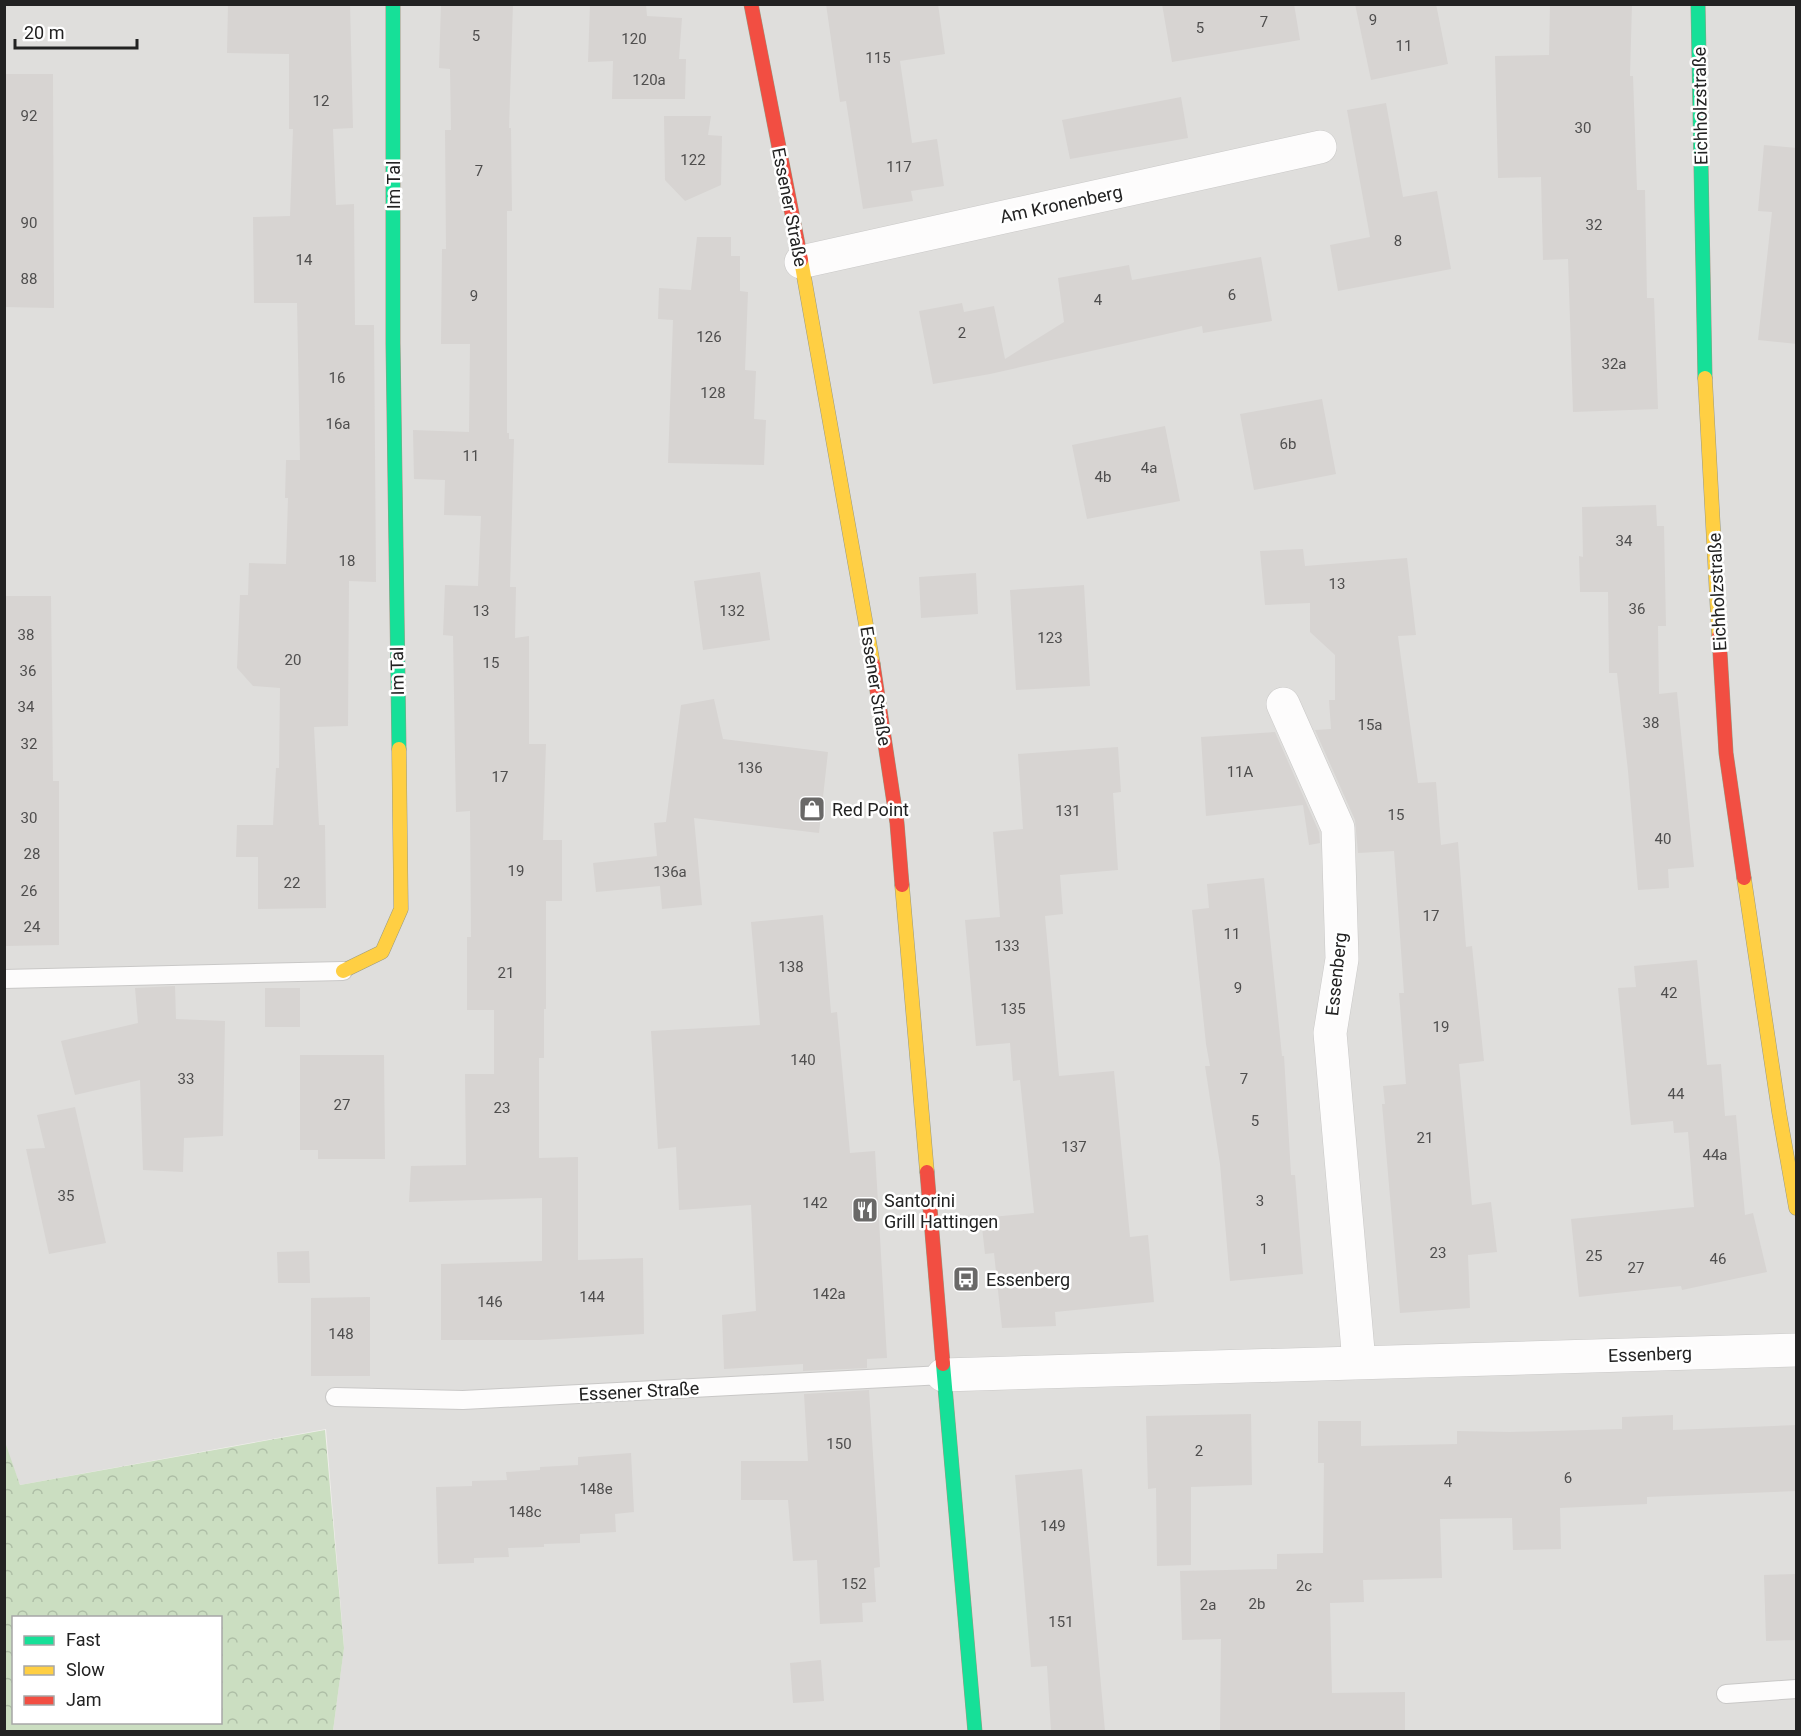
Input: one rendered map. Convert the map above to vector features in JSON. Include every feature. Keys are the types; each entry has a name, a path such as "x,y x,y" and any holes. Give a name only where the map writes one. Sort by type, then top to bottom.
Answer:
{"street":[{"name":"Im Tal","path":"343,971 382,952 401,909 393,343 393,4"},
{"name":"Essener Straße","path":"751,4 801,261 874,669 897,824 975,1731"},
{"name":"Eichholzstraße","path":"1698,4 1705,386 1726,753 1777,1101 1793,1174 1797,1208"},
{"name":"Am Kronenberg","path":"801,261 1320,147"},
{"name":"Essenberg","path":"1283,704 1338,828 1342,959 1330,1033 1359,1362"},
{"name":"Essenberg","path":"943,1375 1797,1350"}],"lane":[{"name":"Im Tal","path":"4,978 343,971"},
{"name":"Essener Straße","path":"334,1397 463,1400 943,1375"},
{"path":"1726,1694 1797,1689"}],"shaded area":[{"path":"4,5 1796,5 1796,1731 333,1731 344,1647 326,1429 20,1485 4,1443"}],"green space":[{"path":"325,1430 344,1648 333,1731 5,1731 5,1442 20,1485"}],"building":[{"path":"228,4 350,4 353,128 333,129 336,205 354,204 355,325 374,325 376,582 349,581 348,726 314,727 319,825 325,825 326,908 258,909 258,857 236,857 237,825 273,825 276,768 279,768 280,688 253,686 237,668 240,595 248,595 249,563 286,564 288,498 285,498 286,460 300,460 297,303 254,303 253,217 290,216 293,129 289,129 289,54 227,53"},
{"path":"441,4 513,4 509,128 511,128 512,211 507,211 507,433 509,433 509,439 514,439 510,587 516,587 515,638 529,636 529,744 546,744 543,840 562,840 562,901 546,901 546,1009 544,1009 544,1058 539,1058 539,1158 578,1157 578,1260 643,1258 644,1334 540,1340 441,1340 441,1264 542,1261 542,1198 409,1202 411,1166 466,1165 465,1074 494,1074 494,1010 467,1010 467,937 471,937 470,811 456,812 453,636 443,635 445,585 478,586 481,516 444,515 445,480 414,479 413,430 469,432 470,344 441,344 442,249 446,249 445,130 451,130 450,69 439,68"},
{"path":"590,4 646,4 647,16 682,18 679,59 686,59 685,99 612,99 613,61 588,62"},
{"path":"826,4 938,4 945,54 900,61 912,143 937,139 944,186 911,191 913,201 863,209 846,101 840,102"},
{"path":"1162,4 1294,4 1300,40 1172,62"},
{"path":"1355,4 1436,4 1448,64 1371,80"},
{"path":"1550,4 1632,4 1630,76 1633,76 1637,190 1645,190 1647,298 1654,298 1658,409 1573,412 1568,259 1543,260 1541,177 1498,178 1495,56 1549,55"},
{"path":"4,74 53,74 54,308 4,307"},
{"path":"1181,97 1188,138 1070,159 1062,120"},
{"path":"1386,103 1403,197 1437,191 1451,269 1338,291 1330,245 1370,237 1347,110"},
{"path":"664,116 711,116 708,135 722,136 721,185 685,201 665,180"},
{"path":"1764,145 1797,148 1797,344 1758,340 1772,212 1758,211"},
{"path":"697,237 731,237 731,256 740,256 740,291 748,292 745,370 756,371 754,419 766,420 764,465 668,463 673,320 658,319 659,288 691,290"},
{"path":"1261,257 1272,321 1203,333 1202,326 990,374 933,384 919,311 962,303 964,312 994,306 1005,359 1064,322 1058,278 1129,265 1132,280"},
{"path":"1322,399 1336,474 1254,490 1240,414"},
{"path":"1165,426 1180,501 1087,519 1072,445"},
{"path":"1656,505 1657,526 1664,526 1666,626 1658,626 1659,694 1677,692 1694,867 1668,869 1669,888 1638,890 1617,673 1609,673 1608,592 1580,592 1579,556 1583,557 1582,507"},
{"path":"1303,549 1305,566 1407,558 1416,635 1398,636 1418,783 1436,782 1441,845 1458,842 1466,947 1472,946 1484,1061 1459,1064 1472,1205 1491,1202 1497,1252 1468,1255 1470,1308 1400,1313 1382,1104 1385,1104 1383,1086 1406,1084 1399,993 1404,993 1394,851 1358,853 1355,820 1315,730 1331,729 1329,700 1335,700 1335,655 1310,632 1310,603 1265,605 1260,551"},
{"path":"760,572 770,640 703,650 694,581"},
{"path":"976,573 978,614 921,618 919,577"},
{"path":"1084,585 1090,686 1016,690 1010,590"},
{"path":"4,596 51,596 53,781 59,781 59,945 6,946"},
{"path":"714,699 723,739 828,752 819,833 694,818 702,905 662,909 660,886 596,892 593,863 657,856 654,823 666,822 681,705"},
{"path":"1275,732 1319,832 1320,843 1309,845 1303,805 1206,816 1201,737"},
{"path":"1118,747 1121,792 1113,793 1118,870 1060,875 1063,914 1045,916 1059,1076 1114,1071 1130,1237 1148,1235 1154,1302 1055,1312 1056,1326 1002,1328 994,1253 985,1254 981,1218 1034,1213 1020,1080 1013,1081 1010,1043 976,1046 965,920 1000,917 993,832 1023,829 1018,754"},
{"path":"1264,878 1282,1056 1284,1056 1291,1175 1295,1175 1303,1274 1230,1281 1220,1164 1205,1066 1210,1066 1192,910 1209,908 1207,884"},
{"path":"823,915 831,1013 837,1012 850,1153 875,1151 887,1358 867,1359 867,1368 803,1371 803,1364 724,1369 722,1315 756,1311 751,1205 679,1210 676,1147 658,1149 651,1031 760,1025 751,922"},
{"path":"1697,960 1707,1065 1721,1064 1725,1116 1736,1115 1745,1215 1753,1213 1767,1272 1682,1290 1681,1286 1579,1297 1571,1219 1694,1207 1688,1132 1674,1133 1673,1121 1631,1125 1618,988 1636,987 1634,966"},
{"path":"175,986 176,1019 225,1021 223,1136 184,1138 183,1172 143,1170 140,1080 75,1095 61,1041 138,1023 135,988"},
{"path":"265,988 300,988 300,1027 265,1027"},
{"path":"300,1055 384,1055 385,1159 318,1159 318,1150 300,1150"},
{"path":"75,1107 106,1243 49,1254 26,1149 45,1148 37,1115"},
{"path":"309,1251 310,1283 278,1283 277,1252"},
{"path":"370,1297 370,1376 311,1376 311,1298"},
{"path":"869,1390 880,1567 874,1568 876,1602 862,1603 863,1622 820,1624 817,1560 793,1561 788,1500 741,1500 741,1461 808,1461 804,1394"},
{"path":"1251,1414 1252,1485 1191,1487 1191,1565 1157,1566 1156,1488 1148,1489 1146,1416"},
{"path":"1673,1415 1673,1430 1797,1425 1797,1491 1647,1497 1647,1504 1560,1508 1561,1549 1513,1550 1512,1518 1440,1519 1442,1578 1363,1580 1364,1602 1330,1603 1332,1693 1405,1692 1405,1731 1220,1731 1221,1639 1182,1640 1180,1571 1277,1569 1277,1554 1323,1553 1324,1463 1318,1463 1318,1421 1361,1421 1361,1446 1457,1444 1457,1431 1622,1429 1622,1417"},
{"path":"631,1453 634,1512 615,1514 616,1532 580,1534 580,1543 508,1548 509,1557 474,1558 474,1563 438,1564 436,1487 472,1486 472,1481 507,1480 506,1472 578,1465 578,1457"},
{"path":"1082,1469 1105,1731 1051,1731 1047,1666 1031,1667 1015,1475"},
{"path":"1797,1574 1797,1640 1766,1641 1764,1575"},
{"path":"821,1660 824,1701 793,1703 790,1663"}],"traffic: fast":[{"path":"393,4 393,343 399,749"},
{"path":"1698,4 1705,378"},
{"path":"943,1364 975,1732"}],"traffic: slow":[{"path":"801,260 873,664"},
{"path":"1705,378 1719,636"},
{"path":"343,971 382,952 401,909 399,749"},
{"path":"1744,878 1779,1112 1796,1208"},
{"path":"902,885 927,1172"}],"traffic: jam":[{"path":"751,4 801,260"},
{"path":"1719,636 1726,753 1744,878"},
{"path":"873,664 897,823 902,885"},
{"path":"927,1172 943,1364"}],"place":[{"name":"Red Point","path":"812,809"},
{"name":"Santorini Grill Hattingen","path":"865,1210"},
{"name":"Essenberg","path":"966,1279"}]}
